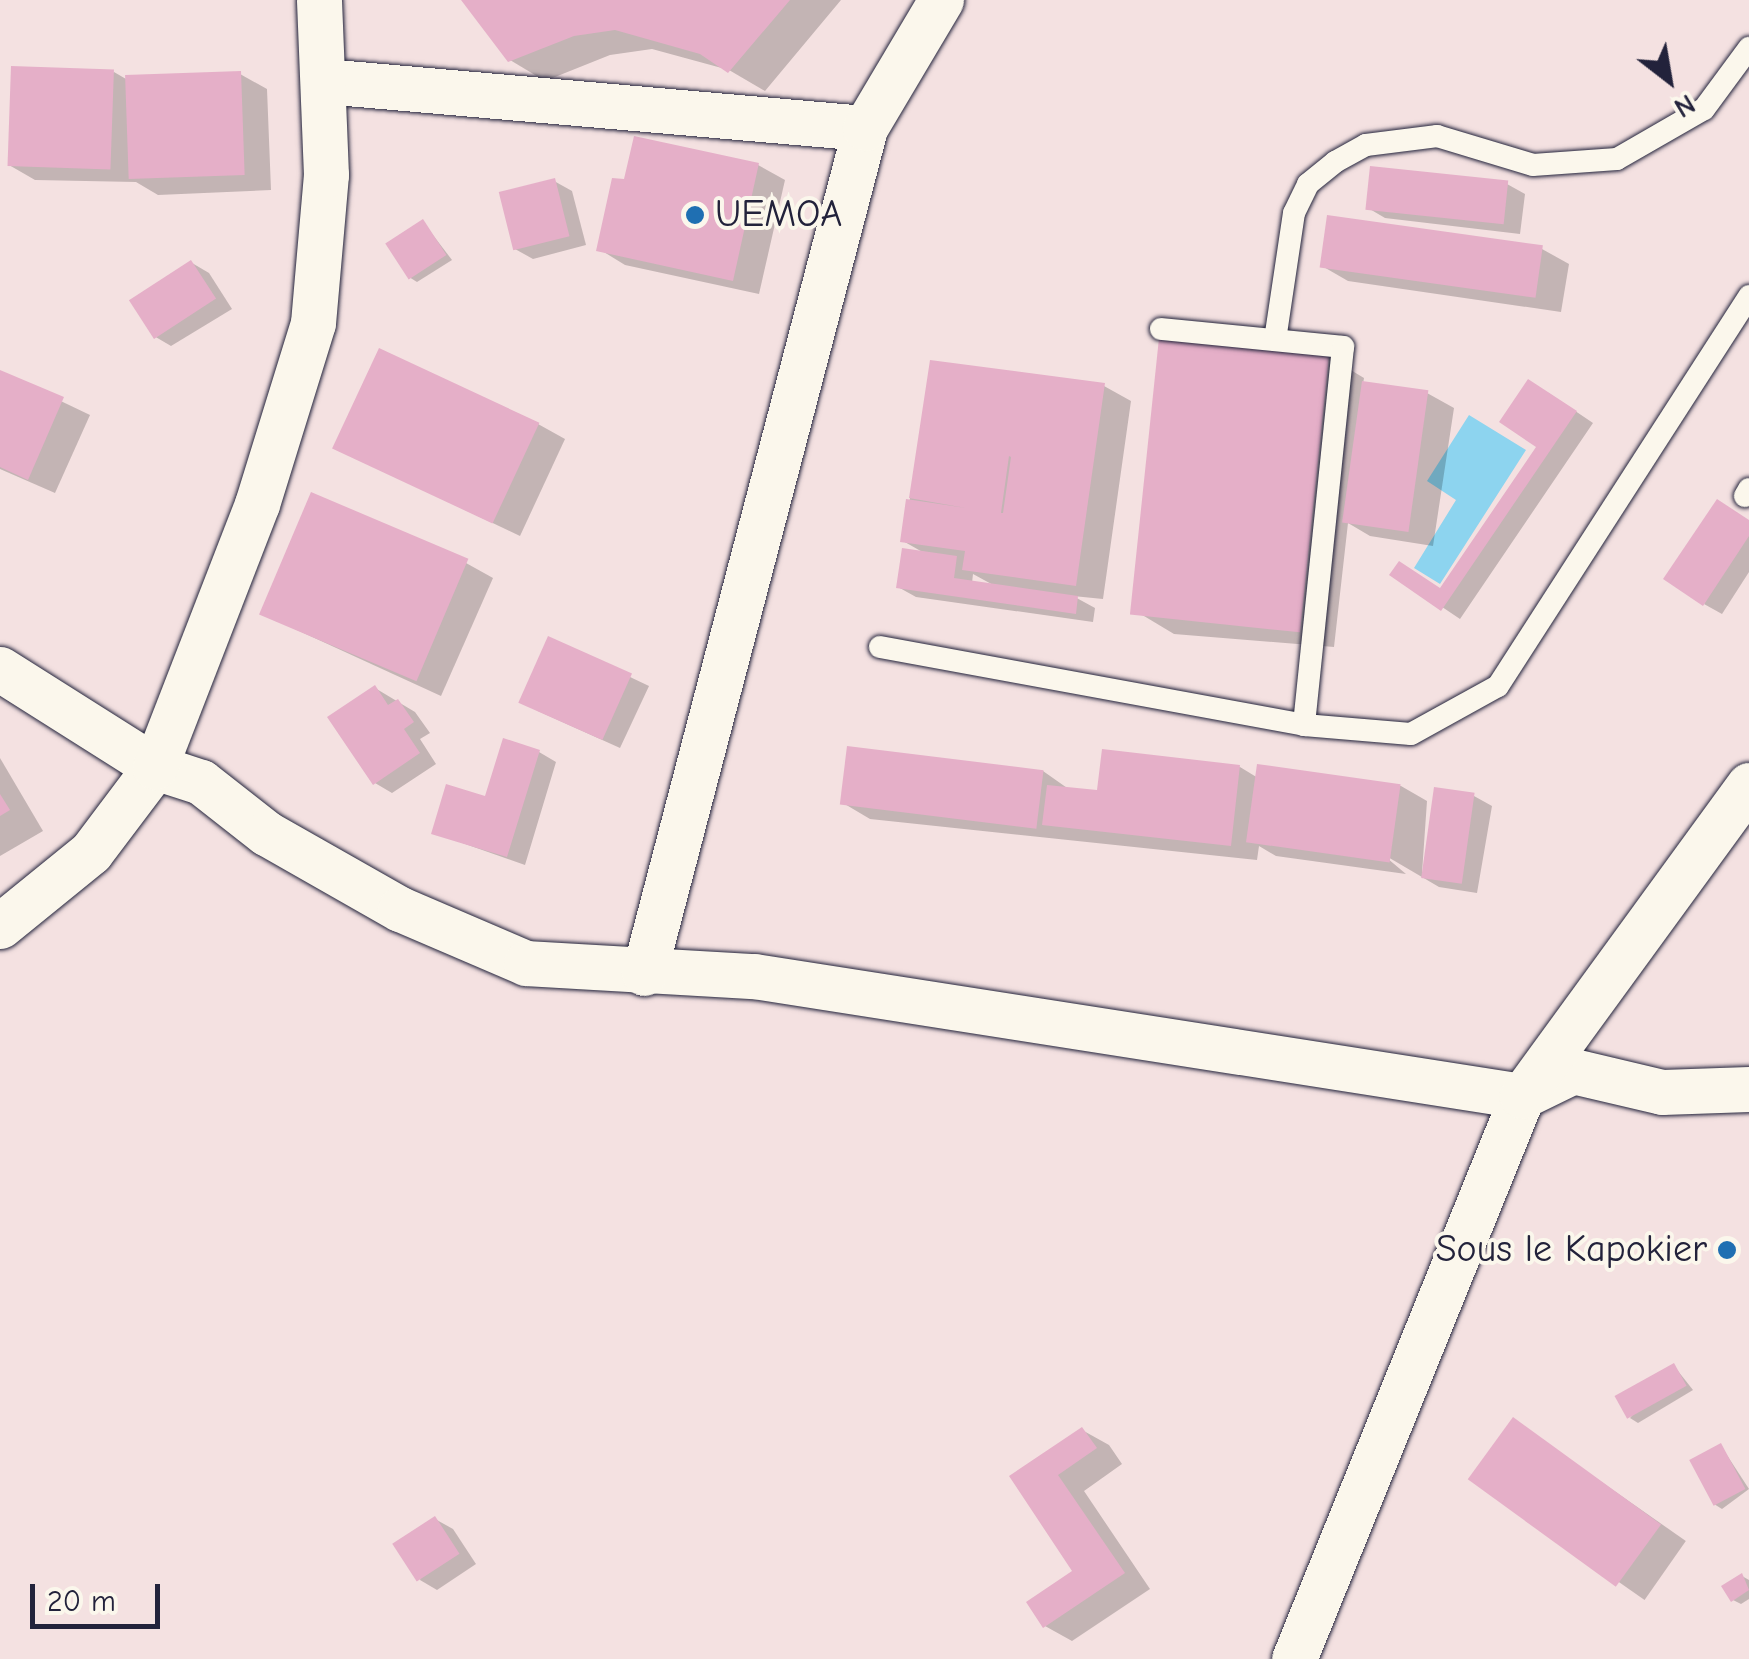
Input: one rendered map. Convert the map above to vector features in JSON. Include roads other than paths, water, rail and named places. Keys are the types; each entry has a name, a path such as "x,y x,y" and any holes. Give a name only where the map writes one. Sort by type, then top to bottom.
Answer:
{"street":[{"path":"0,926 91,852 154,768 257,504 313,323 326,175 319,0"},
{"path":"644,974 865,128 941,0"},
{"path":"324,82 865,128"},
{"path":"0,669 154,768 201,782 266,833 400,910 526,963 644,974 754,976 1522,1096 1572,1071 1662,1092 1749,1090"},
{"path":"1294,1659 1522,1096 1749,784"}],"lane":[{"path":"1275,340 1294,213 1308,184 1334,162 1366,145 1437,136 1533,165 1616,159 1704,109 1749,48"},
{"path":"880,648 1304,725 1411,734 1498,686 1749,296"},
{"path":"1161,329 1343,347 1304,725"}],"water":[{"path":"1469,415 1526,450 1440,584 1414,568 1456,500 1427,481"}],"place":[{"name":"UEMOA","path":"695,215"},
{"name":"Sous le Kapokier","path":"1727,1250"}]}
